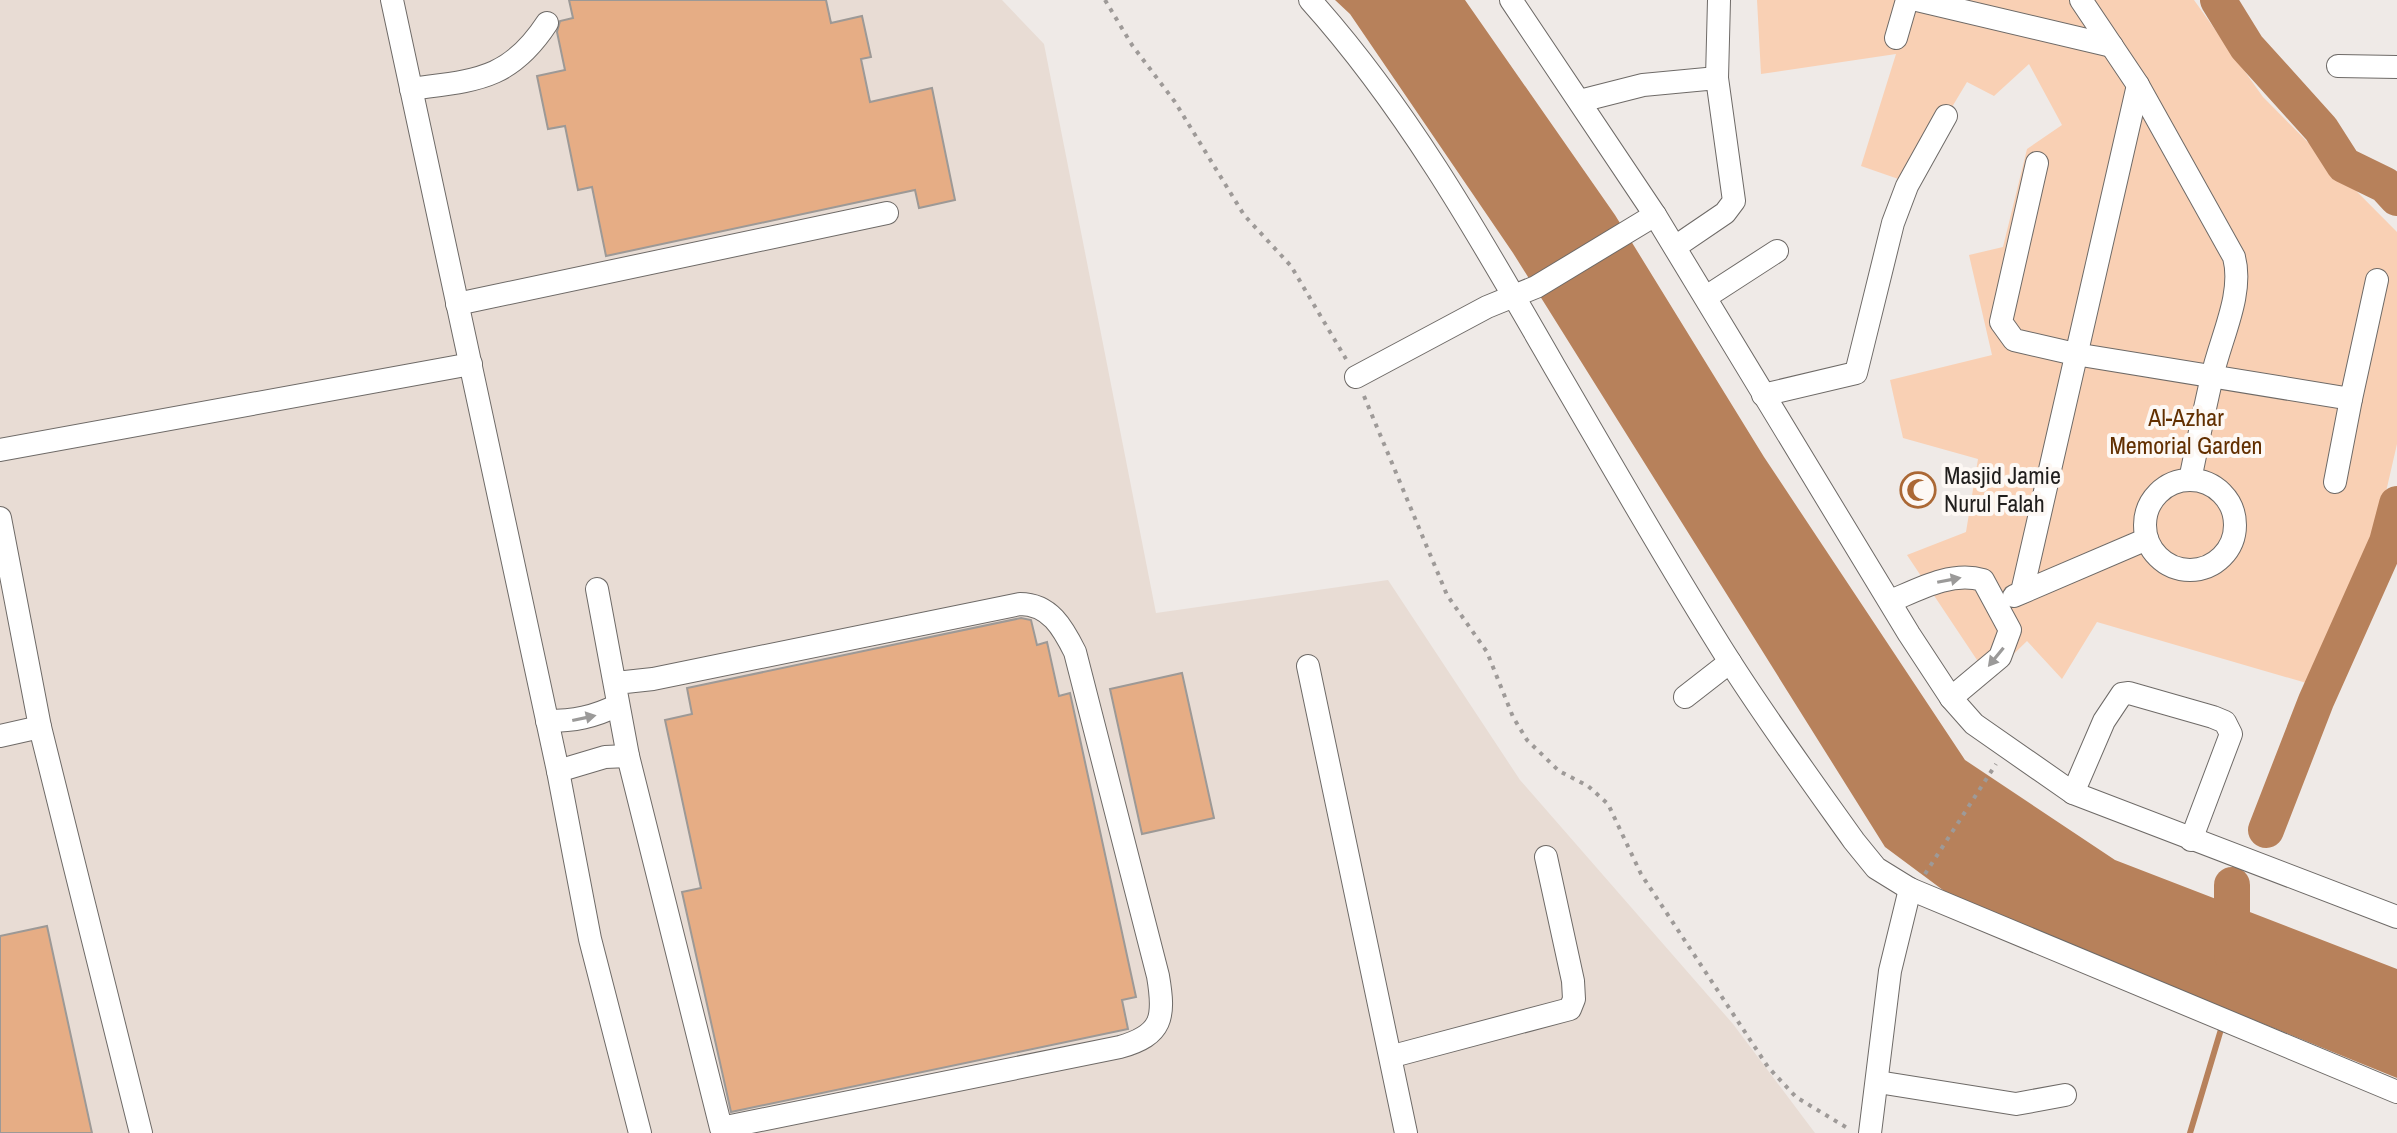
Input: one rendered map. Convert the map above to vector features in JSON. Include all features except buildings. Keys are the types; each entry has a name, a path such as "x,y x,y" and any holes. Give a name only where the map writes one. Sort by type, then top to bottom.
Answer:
{"street":[{"path":"392,0 558,771 590,939 640,1133"},
{"path":"1310,0 1351,46 1526,290 1554,365 1730,662 1876,868 1910,889 2397,1092"},
{"path":"1511,0 1655,215 1951,698 1974,724 2073,793 2397,917"},
{"path":"1675,247 1725,213 1734,201 1717,78 1719,0"},
{"path":"1896,38 1907,0"},
{"path":"1917,0 2112,46"},
{"path":"2081,0 2138,85 2234,257 2237,284 2212,375 2190,480"},
{"path":"411,89 496,75 514,64 547,23"},
{"path":"2338,66 2397,67"},
{"path":"1580,101 1643,85 1717,78"},
{"path":"2022,592 2138,85"},
{"path":"1763,395 1856,373 1893,223 1907,186 1946,116"},
{"path":"2037,163 2001,322 2005,332 2014,340 2075,354 2351,399"},
{"path":"457,304 887,213"},
{"path":"1356,377 1526,290 1629,233 1655,215"},
{"path":"1706,297 1777,251"},
{"path":"2335,482 2377,280"},
{"path":"0,450 471,364"},
{"path":"2190,480 2206,483 2220,491 2230,504 2235,520 2234,536 2227,551 2208,565 2183,569 2162,559 2147,539 2147,511 2153,499 2176,482 2190,480"},
{"path":"0,518 40,727 141,1133"},
{"path":"1998,603 2147,539"},
{"path":"1891,601 1937,582 1973,577 1983,580 1998,603 2010,630 2000,657 1951,698"},
{"path":"547,721 572,721 598,715 617,694 653,679 1031,604 1056,618 1075,652 1158,976 1161,1016 1149,1035 1134,1043 711,1130 628,756 617,694 597,589"},
{"path":"1685,697 1730,662"},
{"path":"1308,666 1393,1056 1406,1133"},
{"path":"2073,793 2104,721 2122,694 2129,693 2213,717 2225,722 2231,734 2191,840"},
{"path":"0,736 40,727"},
{"path":"558,771 605,757 628,756"},
{"path":"1393,1056 1570,1009 1574,999 1573,981 1546,857"},
{"path":"1870,1133 1890,971 1910,889"},
{"path":"1878,1082 2016,1104 2065,1095"}],"path":[{"path":"1105,0 1132,45 1175,102 1223,185 1250,222 1291,266 1356,377 1447,595 1487,652 1521,731 1541,756 1559,771 1588,786 1608,804 1641,874 1768,1067 1796,1097 1854,1133"},
{"path":"1928,871 1993,769"}],"shaded area":[{"path":"0,0 1002,0 1044,44 1156,613 1388,580 1520,780 1733,1024 1815,1133 0,1133"},
{"path":"1335,0 1465,0 1615,215 1764,457 1965,760 2115,860 2397,969 2397,1078 1955,899 1885,847 1513,253 1350,14"}],"green space":[{"name":"Al-Azhar Memorial Garden","path":"1757,0 2194,0 2263,97 2397,232 2397,444 2374,544 2327,689 2097,622 2062,679 2027,641 1989,678 1907,555 1966,532 1978,459 1903,438 1890,380 1992,355 1969,255 2003,247 2027,149 2062,125 2029,64 1994,96 1967,82 1907,182 1861,166 1896,54 1761,74"}],"waterway":[{"path":"2218,0 2247,47 2321,129 2344,165 2385,185 2397,198"},
{"path":"2266,830 2316,701 2387,542 2397,504"},
{"path":"2232,885 2232,955"},
{"path":"2190,1133 2222,1026"}],"place":[{"name":"Masjid Jamie Nurul Falah","path":"1918,490"}]}
